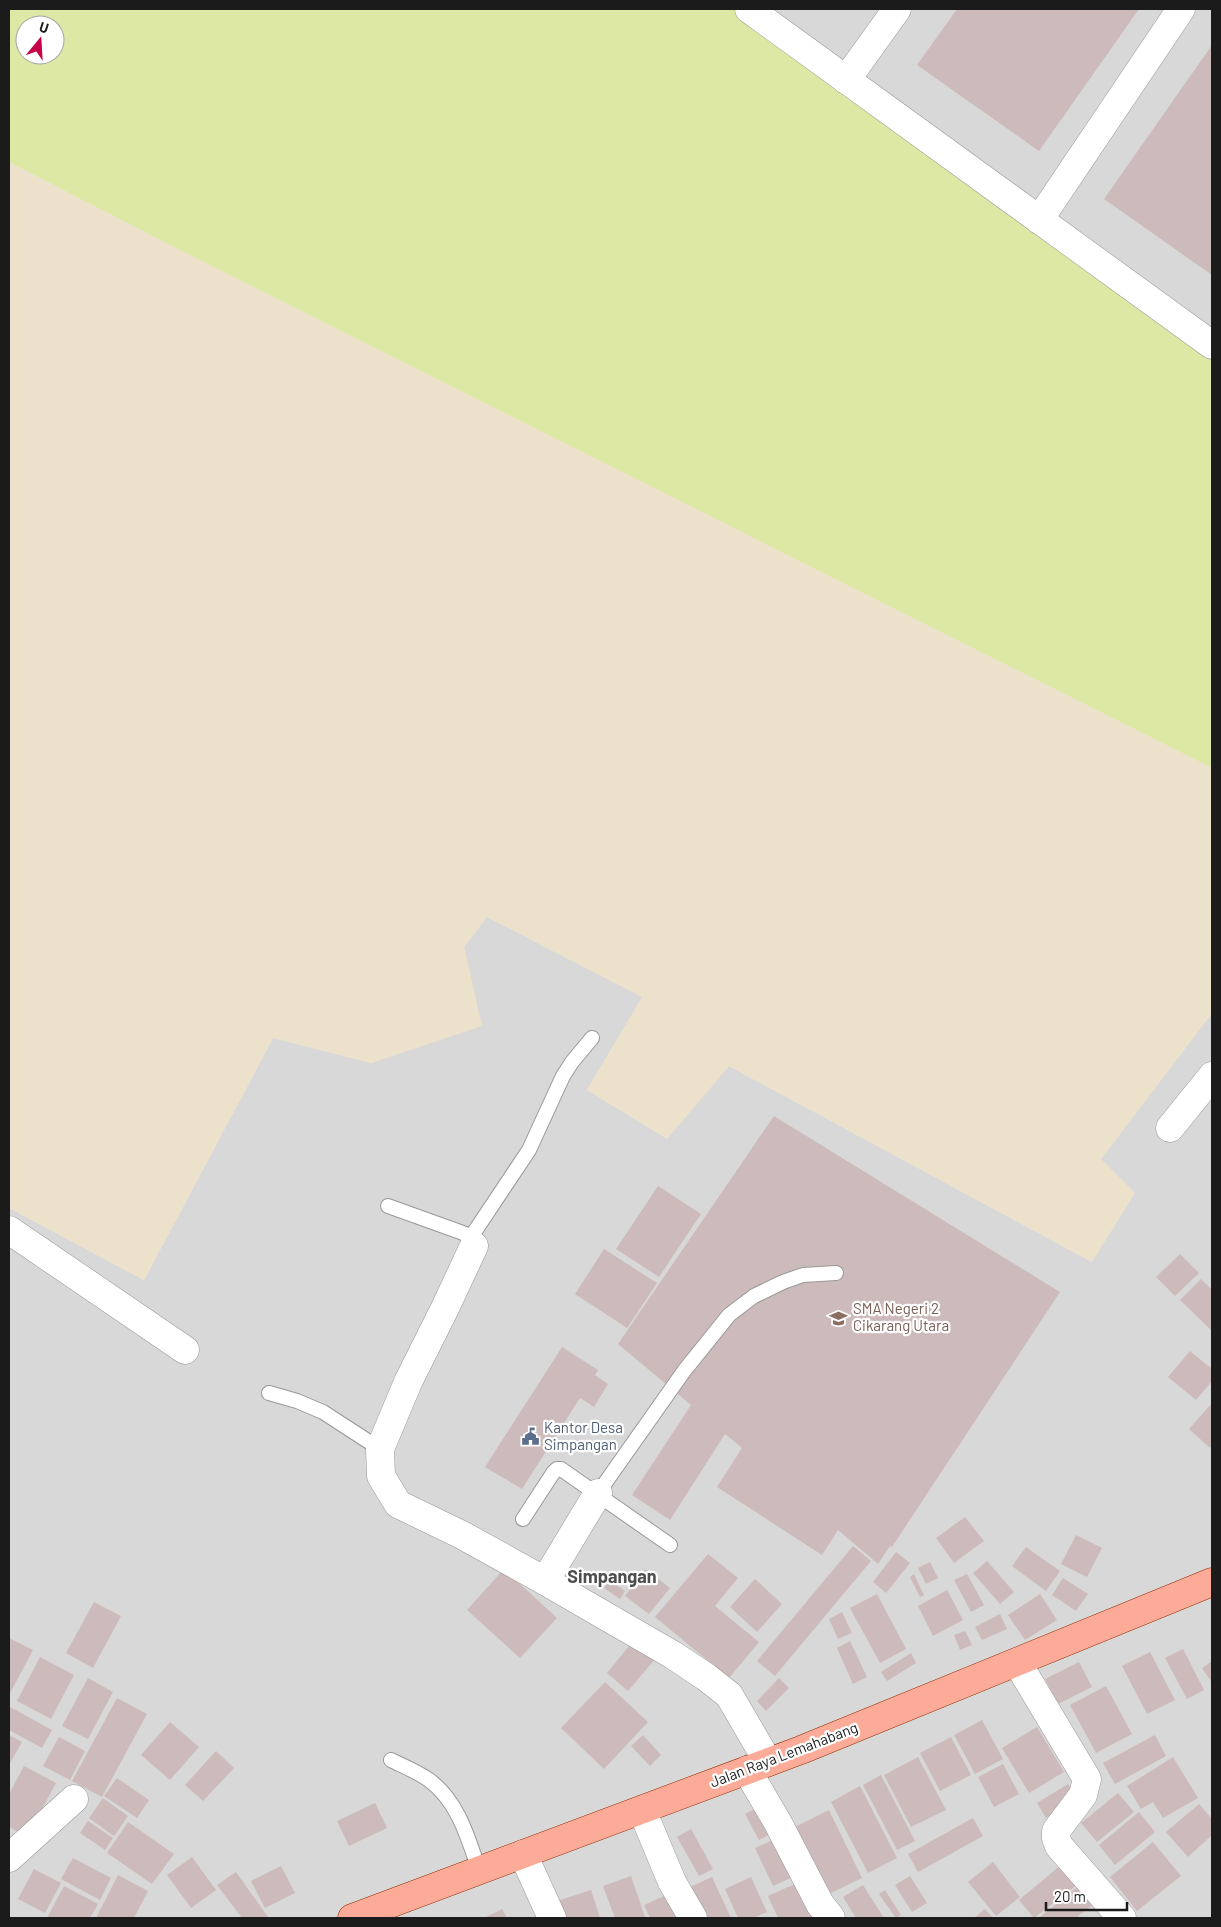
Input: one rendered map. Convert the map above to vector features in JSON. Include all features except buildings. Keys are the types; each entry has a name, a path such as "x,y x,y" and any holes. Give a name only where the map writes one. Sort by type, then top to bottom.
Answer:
{"main road":[{"name":"Jalan Raya Lemahabang","path":"352,1918 757,1766 1212,1582"}],"street":[{"path":"749,9 1212,345"},
{"path":"846,80 897,9"},
{"path":"1039,220 1181,9"},
{"path":"1170,1128 1212,1076"},
{"path":"9,1230 186,1350"},
{"path":"473,1241 446,1308 408,1382 380,1449 381,1476 398,1504 462,1535 545,1581 673,1655 729,1695 778,1823 820,1904 831,1918"},
{"path":"545,1581 598,1493"},
{"path":"1017,1662 1087,1779 1083,1794 1056,1831 1059,1846 1122,1918"},
{"path":"9,1858 74,1800"},
{"path":"642,1810 672,1882 693,1918"},
{"path":"522,1854 552,1918"}],"lane":[{"path":"388,1206 473,1241 528,1150 563,1076 592,1038"},
{"path":"598,1493 684,1372 729,1315 754,1296 803,1274 836,1273"},
{"path":"269,1393 297,1401 323,1412 380,1449"},
{"path":"524,1519 557,1469 564,1470 670,1545"},
{"path":"391,1760 428,1780 446,1796 464,1827 479,1870"}],"shaded area":[{"path":"735,9 1212,9 1212,361"},
{"path":"9,162 176,248 1212,768 1212,1013 1101,1159 1135,1193 1092,1262 729,1066 667,1139 587,1090 642,997 487,917 464,947 482,1026 371,1063 273,1038 144,1280 9,1208"},
{"path":"487,917 643,997 587,1090 667,1138 729,1066 1092,1262 1101,1159 1212,1013 1212,1918 9,1918 9,1208 144,1280 273,1038 371,1063 481,1026 464,947"}],"green space":[{"path":"9,9 735,9 1212,361 1212,768 176,248 9,162"}],"place":[{"name":"SMA Negeri 2 Cikarang Utara","path":"839,1318"},
{"name":"Kantor Desa Simpangan","path":"530,1437"}],"district":[{"name":"Simpangan","path":"612,1577"}]}
